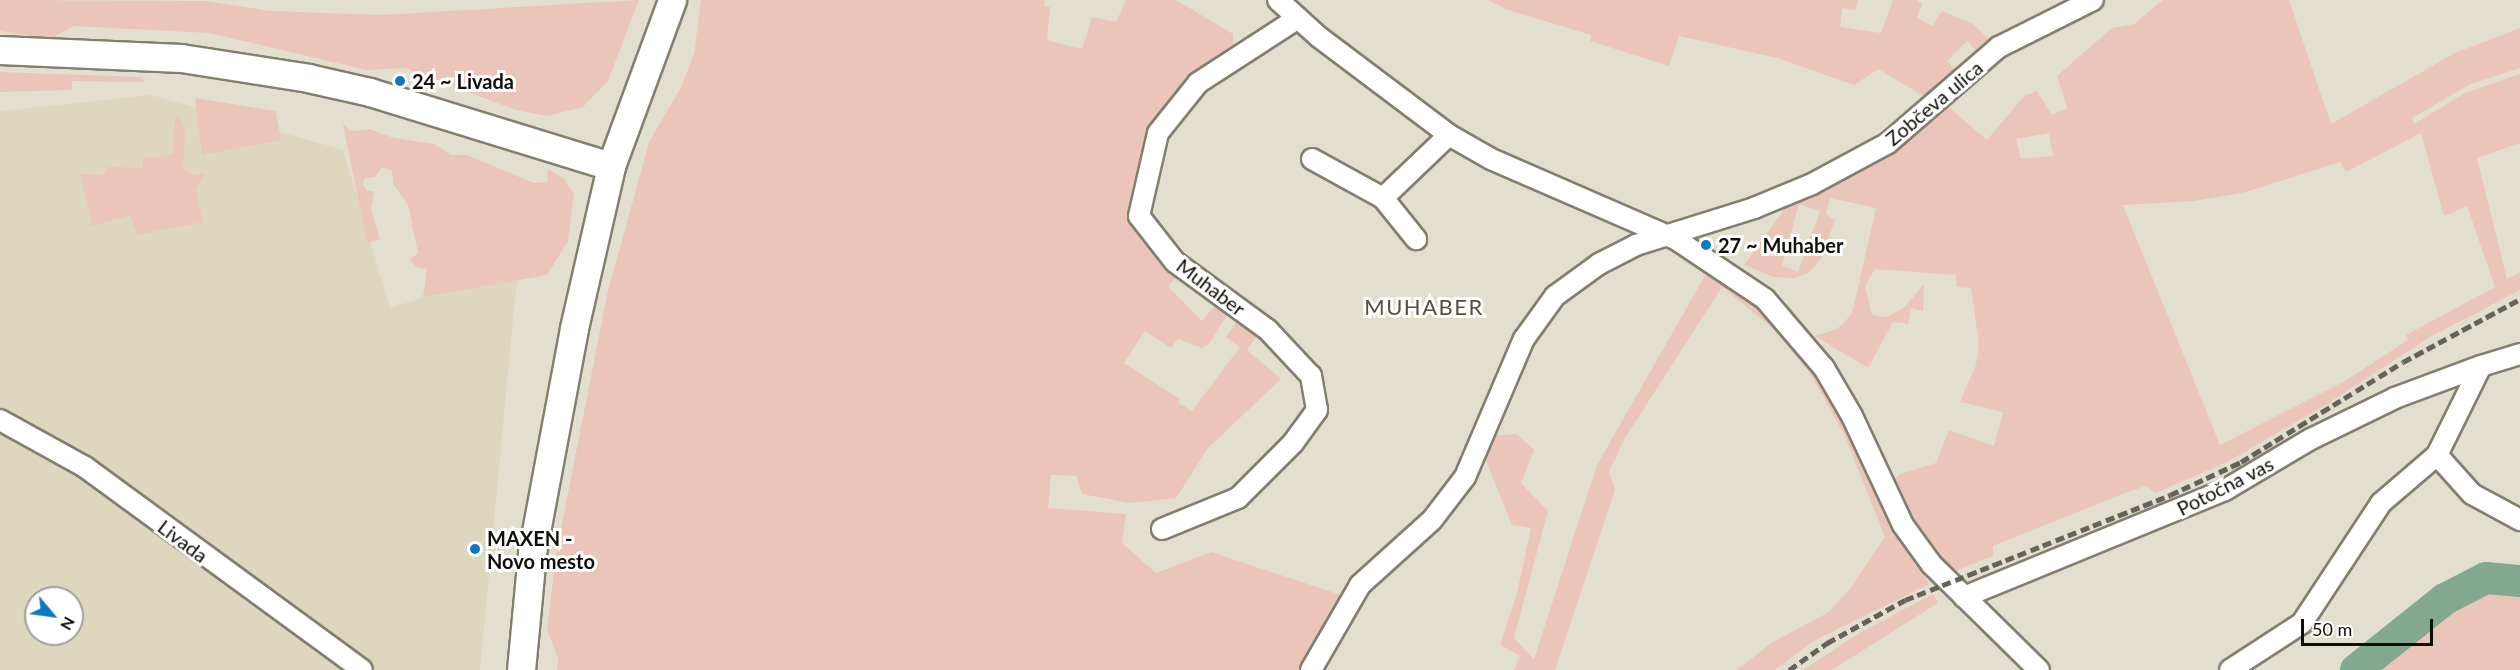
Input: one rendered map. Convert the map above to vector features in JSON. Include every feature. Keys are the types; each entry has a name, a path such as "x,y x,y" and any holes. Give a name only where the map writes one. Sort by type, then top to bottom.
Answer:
{"street":[{"path":"521,670 532,553 544,474 611,166 672,0"},
{"name":"Zobčeva ulica","path":"1670,236 1812,184 1888,143 1999,46 2092,0"},
{"path":"1281,1 1298,18 1449,135 1491,159 1670,236 1708,257 1765,300 1824,368 1852,416 1903,525 1932,565 2039,670"},
{"name":"Muhaber","path":"1162,529 1238,498 1293,443 1317,410 1311,376 1268,330 1175,262 1138,216 1158,133 1198,83 1298,18"},
{"path":"0,50 181,58 308,78 370,92 611,166"},
{"path":"1383,198 1449,135"},
{"path":"1312,159 1383,198 1416,239"},
{"path":"1311,670 1360,585 1431,520 1465,477 1524,339 1555,296 1599,264 1636,245 1670,236"},
{"name":"Potočna vas","path":"1964,597 2225,490 2311,439 2395,398 2520,354"},
{"path":"2230,670 2302,623 2381,503 2437,455 2481,366"},
{"name":"Livada","path":"0,420 85,467 362,670"},
{"path":"2437,455 2472,494 2520,520"}],"shaded area":[{"path":"0,0 206,1 271,11 381,15 639,0 608,81 583,107 547,116 516,110 405,68 366,70 210,33 73,26 50,39 0,31"},
{"path":"701,0 1045,0 1044,6 1050,7 1047,40 1082,49 1092,17 1116,22 1126,0 1176,0 1233,34 1233,46 1168,115 1144,212 1189,263 1168,286 1202,321 1227,291 1230,310 1209,344 1202,348 1178,339 1171,348 1145,331 1124,363 1180,399 1179,403 1192,411 1240,347 1226,337 1238,320 1257,336 1247,350 1281,379 1208,448 1176,498 1130,503 1082,494 1076,476 1051,475 1048,508 1126,514 1122,543 1156,573 1211,552 1341,595 1345,601 1304,670 557,670 558,658 547,630 556,554 607,295 649,142 681,87 694,54"},
{"path":"1488,0 1858,0 1855,10 1842,8 1840,27 1881,33 1893,0 1917,0 1922,4 1917,18 1932,26 1942,11 1973,24 1993,43 1982,56 1967,41 1947,61 1960,75 1932,101 1878,69 1854,85 1777,58 1679,36 1669,66 1590,41 1591,35 1508,10"},
{"path":"2163,0 2289,0 2331,124 2455,53 2520,28 2520,68 2471,84 2412,118 2414,124 2465,93 2520,74 2520,143 2477,158 2507,279 2520,272 2520,290 2430,337 2324,406 2227,462 2156,493 2146,486 2125,493 1993,546 1993,556 1950,573 1914,522 1892,481 1900,474 1936,463 1949,430 1994,446 2003,412 1960,402 1976,365 1979,344 1971,288 1957,287 1956,275 1875,269 1865,286 1872,315 1886,317 1904,308 1924,284 1923,311 1911,308 1908,324 1893,322 1868,368 1815,336 1837,329 1852,314 1876,208 1830,198 1826,214 1835,220 1822,257 1809,273 1794,278 1773,277 1744,265 1793,197 1944,103 1987,140 2024,96 2037,91 2052,115 2067,108 2057,76 2112,28 2134,24","holes":["2049,133 2053,156 2021,159 2016,139","2421,133 2444,216 2467,206 2495,287 2406,335 2408,340 2345,381 2220,445 2123,205 2194,201 2246,192 2340,162 2346,172","1799,204 1820,211 1798,272 1782,265"]},
{"path":"0,72 142,77 145,82 72,81 72,90 0,92"},
{"path":"151,95 343,150 390,308 518,267 480,670 0,670 0,111"},
{"path":"195,98 276,111 281,140 202,155"},
{"path":"176,114 181,117 185,131 183,168 191,175 205,174 196,189 203,222 137,235 130,215 92,226 80,174 104,175 107,167 143,168 143,159 172,154"},
{"path":"343,124 352,131 369,129 394,138 434,144 451,155 467,155 534,183 547,182 548,169 564,179 574,194 568,241 547,275 423,297 427,269 416,267 410,259 418,253 408,205 393,183 392,171 382,167 375,177 365,178 363,184 367,191 374,191 371,209 380,239 367,243"},
{"path":"1710,267 1763,305 1824,377 1881,503 1929,584 1812,642 1775,670 1737,670 1771,643 1829,612 1850,589 1885,537 1844,434 1808,370 1772,328 1722,287 1625,438 1609,472 1615,490 1555,670 1514,670 1520,656 1500,645 1517,593 1531,528 1512,525 1483,453 1485,436 1517,434 1534,450 1521,483 1548,511 1514,638 1534,659 1597,465"},
{"path":"2490,584 2520,587 2520,670 2378,670 2408,635"},
{"path":"1933,594 1938,603 1832,670 1803,670 1861,632"}],"waterway":[{"path":"2356,670 2445,599 2486,578 2520,581"}],"railway":[{"path":"1789,670 1827,643 1905,600 2170,495 2241,462 2403,362 2520,299"}],"place":[{"name":"24 ~ Livada","path":"400,81"},
{"name":"27 ~ Muhaber","path":"1706,245"},
{"name":"MAXEN - Novo mesto","path":"475,549"}],"district":[{"name":"MUHABER","path":"1424,307"}]}
